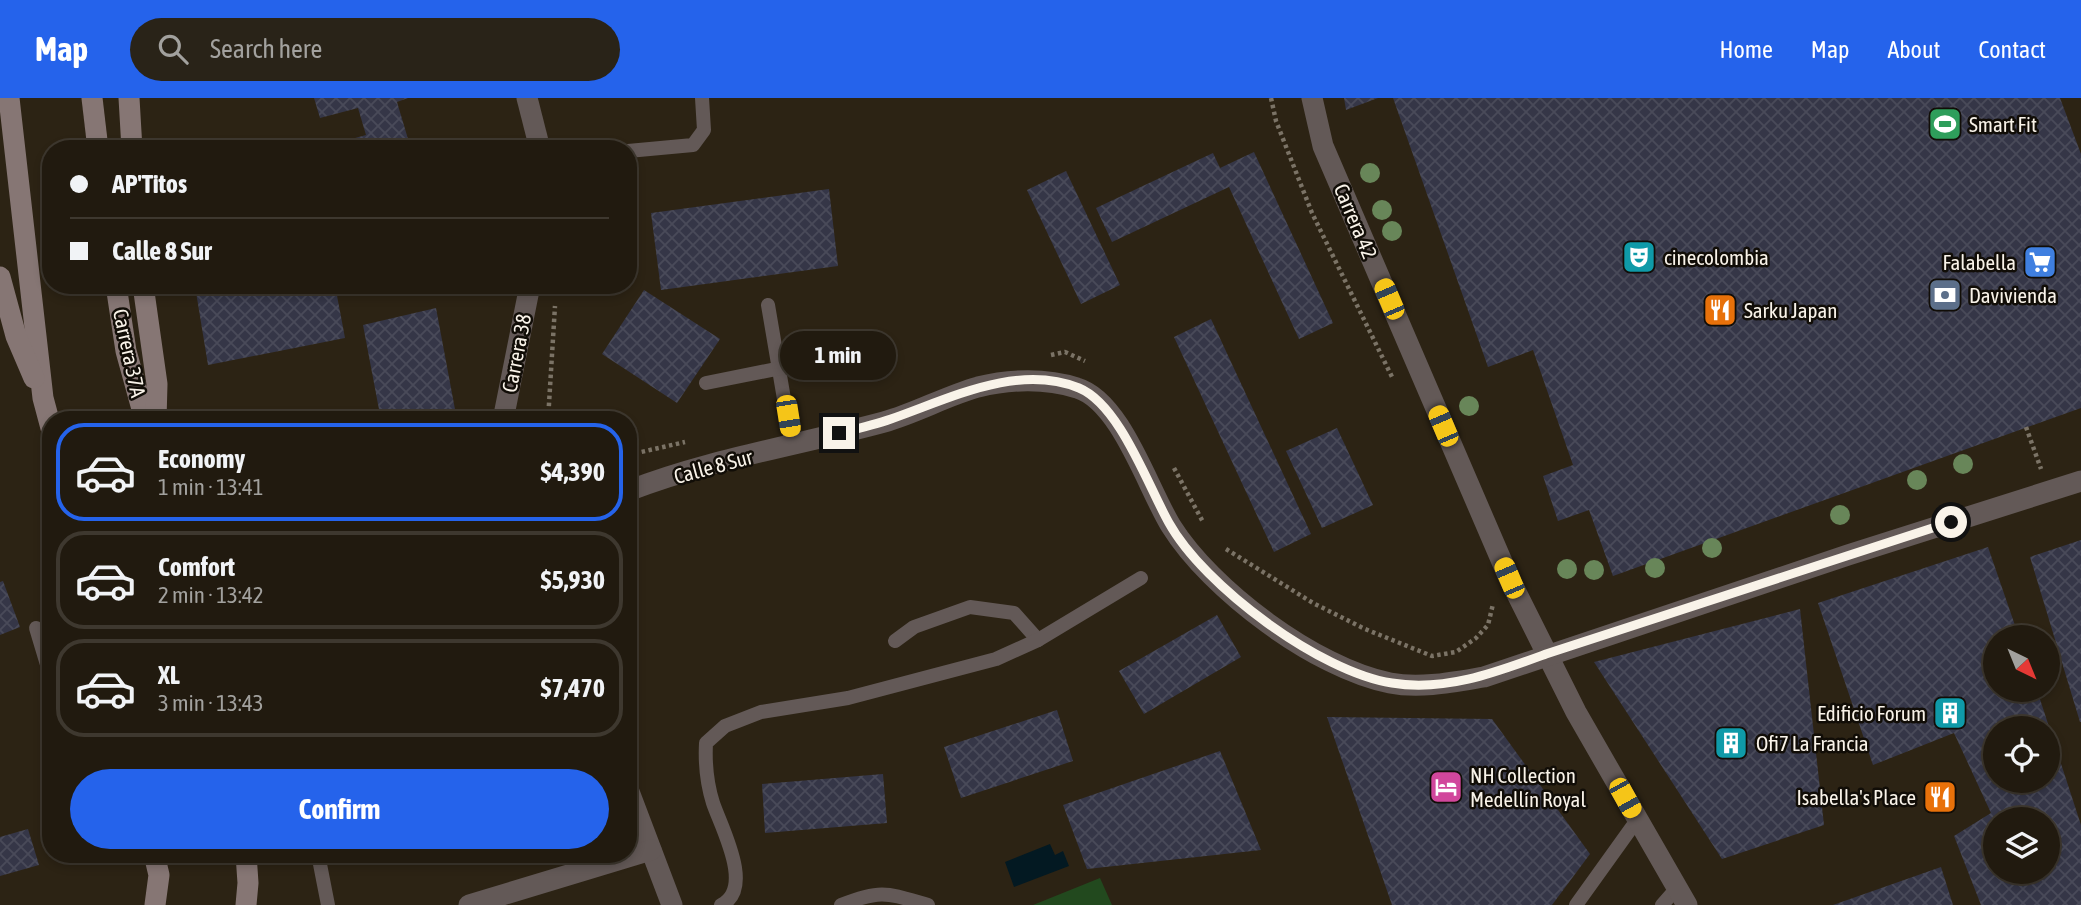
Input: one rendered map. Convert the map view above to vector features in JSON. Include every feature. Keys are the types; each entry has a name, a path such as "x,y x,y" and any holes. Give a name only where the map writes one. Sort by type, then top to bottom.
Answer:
{"street":[{"path":"9,98 46,411"},
{"path":"92,98 97,140"},
{"path":"129,98 131,140"},
{"path":"527,98 538,140"},
{"name":"Carrera 42","path":"1312,98 1323,146 1503,566 1546,654 1681,897"},
{"path":"0,277 16,336 43,398"},
{"name":"Carrera 37A","path":"118,294 125,351 142,411"},
{"path":"145,294 157,384 156,411"},
{"name":"Carrera 38","path":"505,411 528,294"},
{"name":"Calle 8 Sur","path":"637,488 720,463 887,421 978,387 1016,381 1050,381 1081,389 1103,406 1122,430 1170,525 1194,560 1246,607 1295,640 1354,674 1392,684 1433,685 1484,677 1546,654"},
{"path":"1546,654 2081,481"},
{"path":"637,813 672,905"},
{"path":"637,854 651,850"},
{"path":"155,905 159,875 156,863"},
{"path":"246,905 247,863"},
{"path":"469,905 608,863"}],"lane":[{"path":"637,150 693,145 704,130 702,98"},
{"path":"768,305 792,446"},
{"path":"706,383 861,352"},
{"path":"721,905 725,904 734,891 734,866 727,835 713,803 705,760 706,743 725,726 761,712 848,698 996,659 1038,640 1141,578"},
{"path":"895,641 915,627 970,607 1014,613 1038,640"},
{"path":"36,628 42,648"},
{"path":"1576,905 1637,820"},
{"path":"320,863 328,905"},
{"path":"841,905 869,894 889,894 928,905"},
{"path":"1662,905 1681,897"}],"path":[{"path":"1271,98 1276,121 1312,213 1396,386"},
{"path":"549,411 556,298"},
{"path":"1039,358 1065,352 1090,364"},
{"path":"2026,427 2042,471"},
{"path":"1172,465 1207,528"},
{"path":"1220,544 1313,603 1375,633 1432,656 1455,652 1476,638 1488,625 1493,601"}],"green space":[{"path":"1100,878 1112,905 1033,905"}],"water":[{"path":"1050,844 1055,855 1063,851 1069,866 1014,887 1005,862"}],"building":[{"path":"314,98 408,98 397,102 408,140 348,140 366,135 358,108 320,118"},
{"path":"1344,98 1378,98 1346,110"},
{"path":"1393,98 2060,98 2081,154 2081,408 1613,576 1589,510 1558,521 1543,476 1573,465 1533,350 1488,367"},
{"path":"1254,152 1333,323 1299,339 1229,187 1112,242 1096,208 1213,153 1220,168"},
{"path":"1066,171 1120,285 1081,304 1027,190"},
{"path":"829,189 838,266 661,290 651,213"},
{"path":"644,290 720,339 677,403 602,354"},
{"path":"196,294 337,294 345,338 208,365"},
{"path":"436,308 455,411 379,411 363,325"},
{"path":"1211,319 1311,534 1274,552 1174,337"},
{"path":"1337,428 1373,505 1322,528 1286,451"},
{"path":"2081,540 2081,722 2060,656 2060,625 2051,625 2030,557"},
{"name":"Edificio Forum","path":"1988,547 2015,625 1983,625 1983,702 2041,702 2045,716 1983,716 1983,793 2060,793 2060,761 2081,825 2081,905 1981,905 1954,836 1983,818 1983,884 2060,884 2060,807 1988,807 1954,733 1873,765 1818,603"},
{"path":"3,581 20,627 0,635 0,582"},
{"name":"Ofi7 La Francia","path":"1800,609 1824,825 1722,859 1594,662"},
{"path":"1217,615 1241,657 1144,714 1119,671"},
{"path":"1057,710 1073,761 961,798 944,747"},
{"name":"NH Collection Medellín Royal","path":"1327,717 1492,719 1590,854 1552,905 1392,905"},
{"path":"1220,751 1261,850 1087,869 1063,805"},
{"path":"883,774 887,823 765,833 762,784"},
{"path":"28,829 39,865 0,876 0,837"},
{"path":"1941,867 1953,905 1833,905"}],"place":[{"name":"Smart Fit","path":"1945,124"},
{"name":"cinecolombia","path":"1639,257"},
{"name":"Falabella","path":"2040,262"},
{"name":"Davivienda","path":"1945,295"},
{"name":"Sarku Japan","path":"1720,310"},
{"name":"Edificio Forum","path":"1950,713"},
{"name":"Ofi7 La Francia","path":"1731,743"},
{"name":"NH Collection Medellín Royal","path":"1446,787"},
{"name":"Isabella's Place","path":"1940,797"}],"route":[{"path":"839,433 887,421 978,387 1016,381 1050,381 1081,389 1103,406 1122,430 1170,525 1194,560 1246,607 1295,640 1354,674 1392,684 1433,685 1484,677 1546,654 1951,522"}]}
